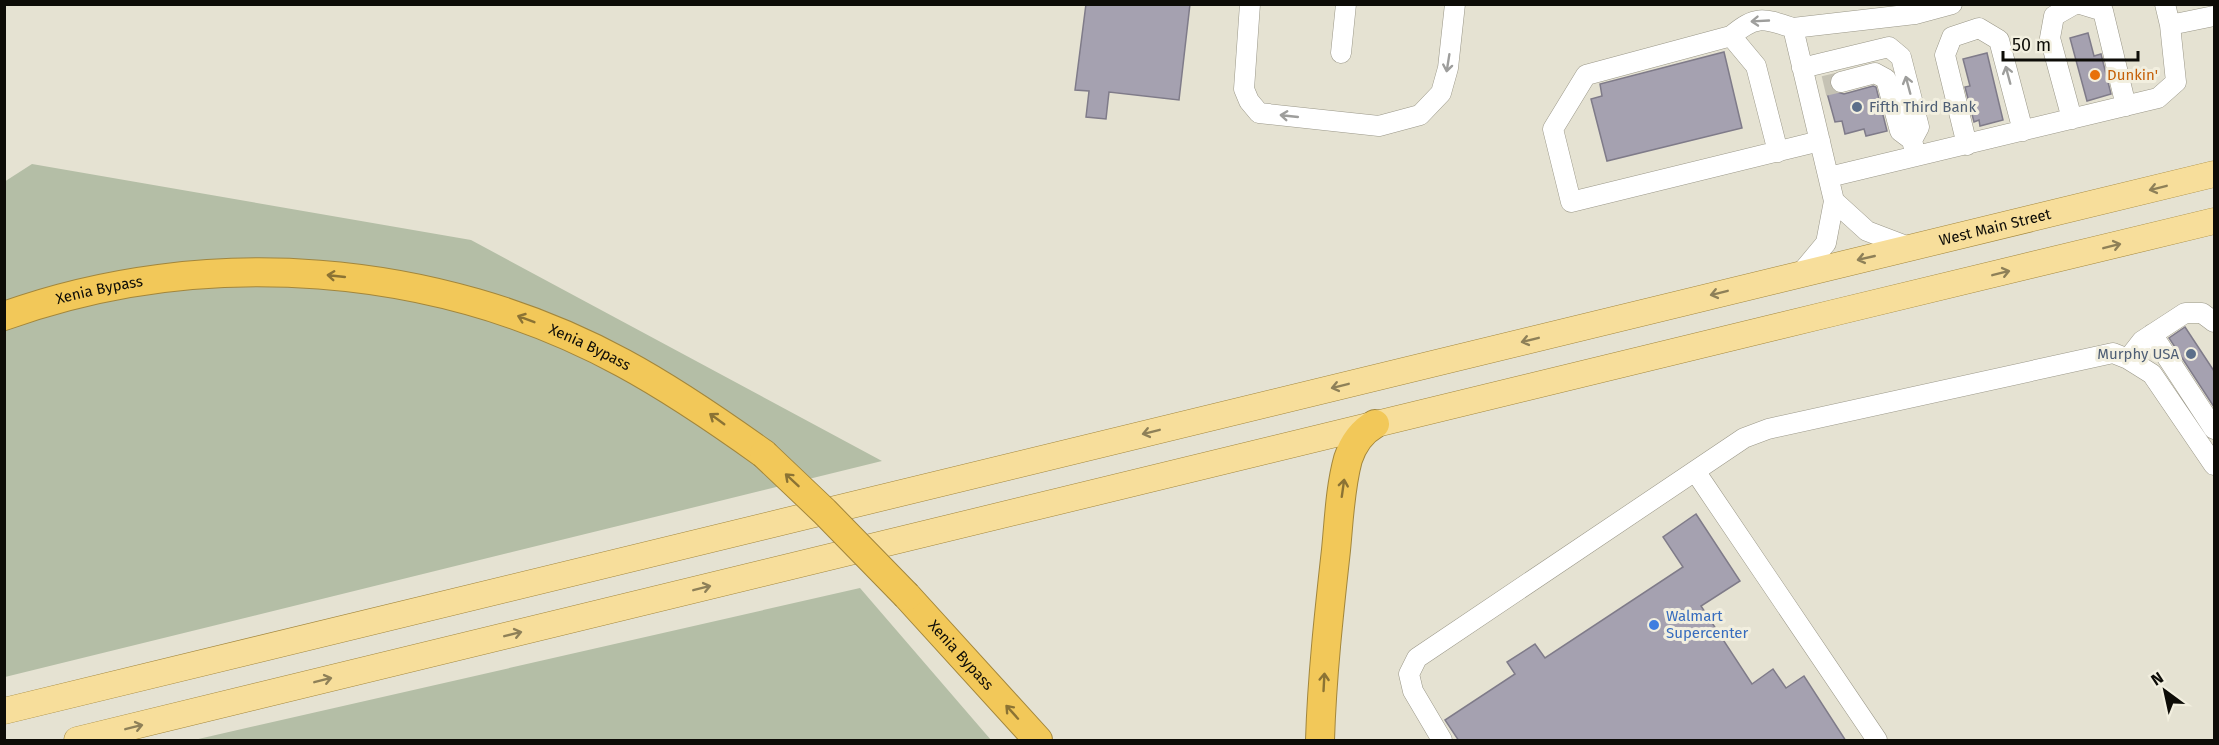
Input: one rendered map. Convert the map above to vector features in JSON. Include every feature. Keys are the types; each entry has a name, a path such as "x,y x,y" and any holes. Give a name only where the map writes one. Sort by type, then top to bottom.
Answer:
{"highway":[{"name":"Xenia Bypass","path":"4,316 91,291 174,278 240,272 281,272 382,281 432,291 493,307 579,341 622,362 676,393 764,454 825,511 908,596 1038,741"},
{"path":"1320,741 1333,578 1348,459 1357,440 1365,430 1375,424"}],"main road":[{"name":"West Main Street","path":"4,711 2214,174"},
{"path":"77,741 1788,323 2214,222"}],"lane":[{"path":"1250,4 1244,89 1249,101 1259,113 1379,126 1420,116 1441,93 1448,68 1455,4"},
{"path":"1341,53 1346,4"},
{"path":"1820,141 1571,201 1553,129 1586,75 1731,36 1748,21 1771,20 1793,28 1915,14 1952,4"},
{"path":"1960,4 1967,32"},
{"path":"2072,119 2050,38 2054,16 2075,4"},
{"path":"2080,4 2103,11 2127,106"},
{"path":"1829,177 1914,148 1967,145 2158,98 2176,82 2170,25 2164,4"},
{"path":"2170,25 2214,16"},
{"path":"1793,28 1802,68 1824,86"},
{"path":"1967,145 1944,55 1952,37 1979,28 1999,40 2023,131"},
{"path":"1731,36 1756,66 1778,152"},
{"path":"1802,68 1889,47 1901,57 1919,127 1914,148"},
{"path":"1824,86 1875,73 1886,79 1900,131 1914,148"},
{"path":"1801,273 1826,243 1834,201 1820,141 1824,86"},
{"path":"1834,201 1867,231 1909,248"},
{"path":"2128,358 2142,341 2185,313 2202,313 2214,322"},
{"path":"2152,334 2214,429"},
{"path":"1442,741 1413,691 1409,674 1417,658 1744,438 1768,429 2113,352 2128,358 2152,374 2214,465"},
{"path":"1695,471 1877,741"}],"green space":[{"path":"32,164 471,240 882,461 5,677 4,182"},
{"path":"860,588 991,740 194,740"}],"building":[{"path":"1086,4 1190,4 1179,100 1109,92 1106,119 1086,117 1089,91 1075,90"},
{"name":"Dunkin'","path":"2088,33 2094,56 2101,54 2111,94 2087,101 2070,38"},
{"path":"1724,52 1742,128 1607,161 1591,99 1602,96 1600,84"},
{"path":"1987,53 2003,120 1980,126 1979,120 1974,122 1965,87 1970,86 1963,59"},
{"name":"Fifth Third Bank","path":"1876,87 1887,131 1866,136 1864,129 1845,134 1842,121 1835,122 1827,93 1834,91 1844,94"},
{"name":"Murphy USA","path":"2185,327 2214,371 2214,407 2169,338"},
{"name":"Walmart Supercenter","path":"1696,514 1740,581 1701,606 1752,684 1773,669 1786,688 1804,676 1846,741 1459,741 1445,720 1515,674 1507,662 1535,644 1545,658 1683,567 1663,537"}],"tunnel":[{"path":"1824,86 1841,82"}],"place":[{"name":"Dunkin'","path":"2095,75"},
{"name":"Fifth Third Bank","path":"1857,107"},
{"name":"Murphy USA","path":"2191,354"},
{"name":"Walmart Supercenter","path":"1654,625"}]}
